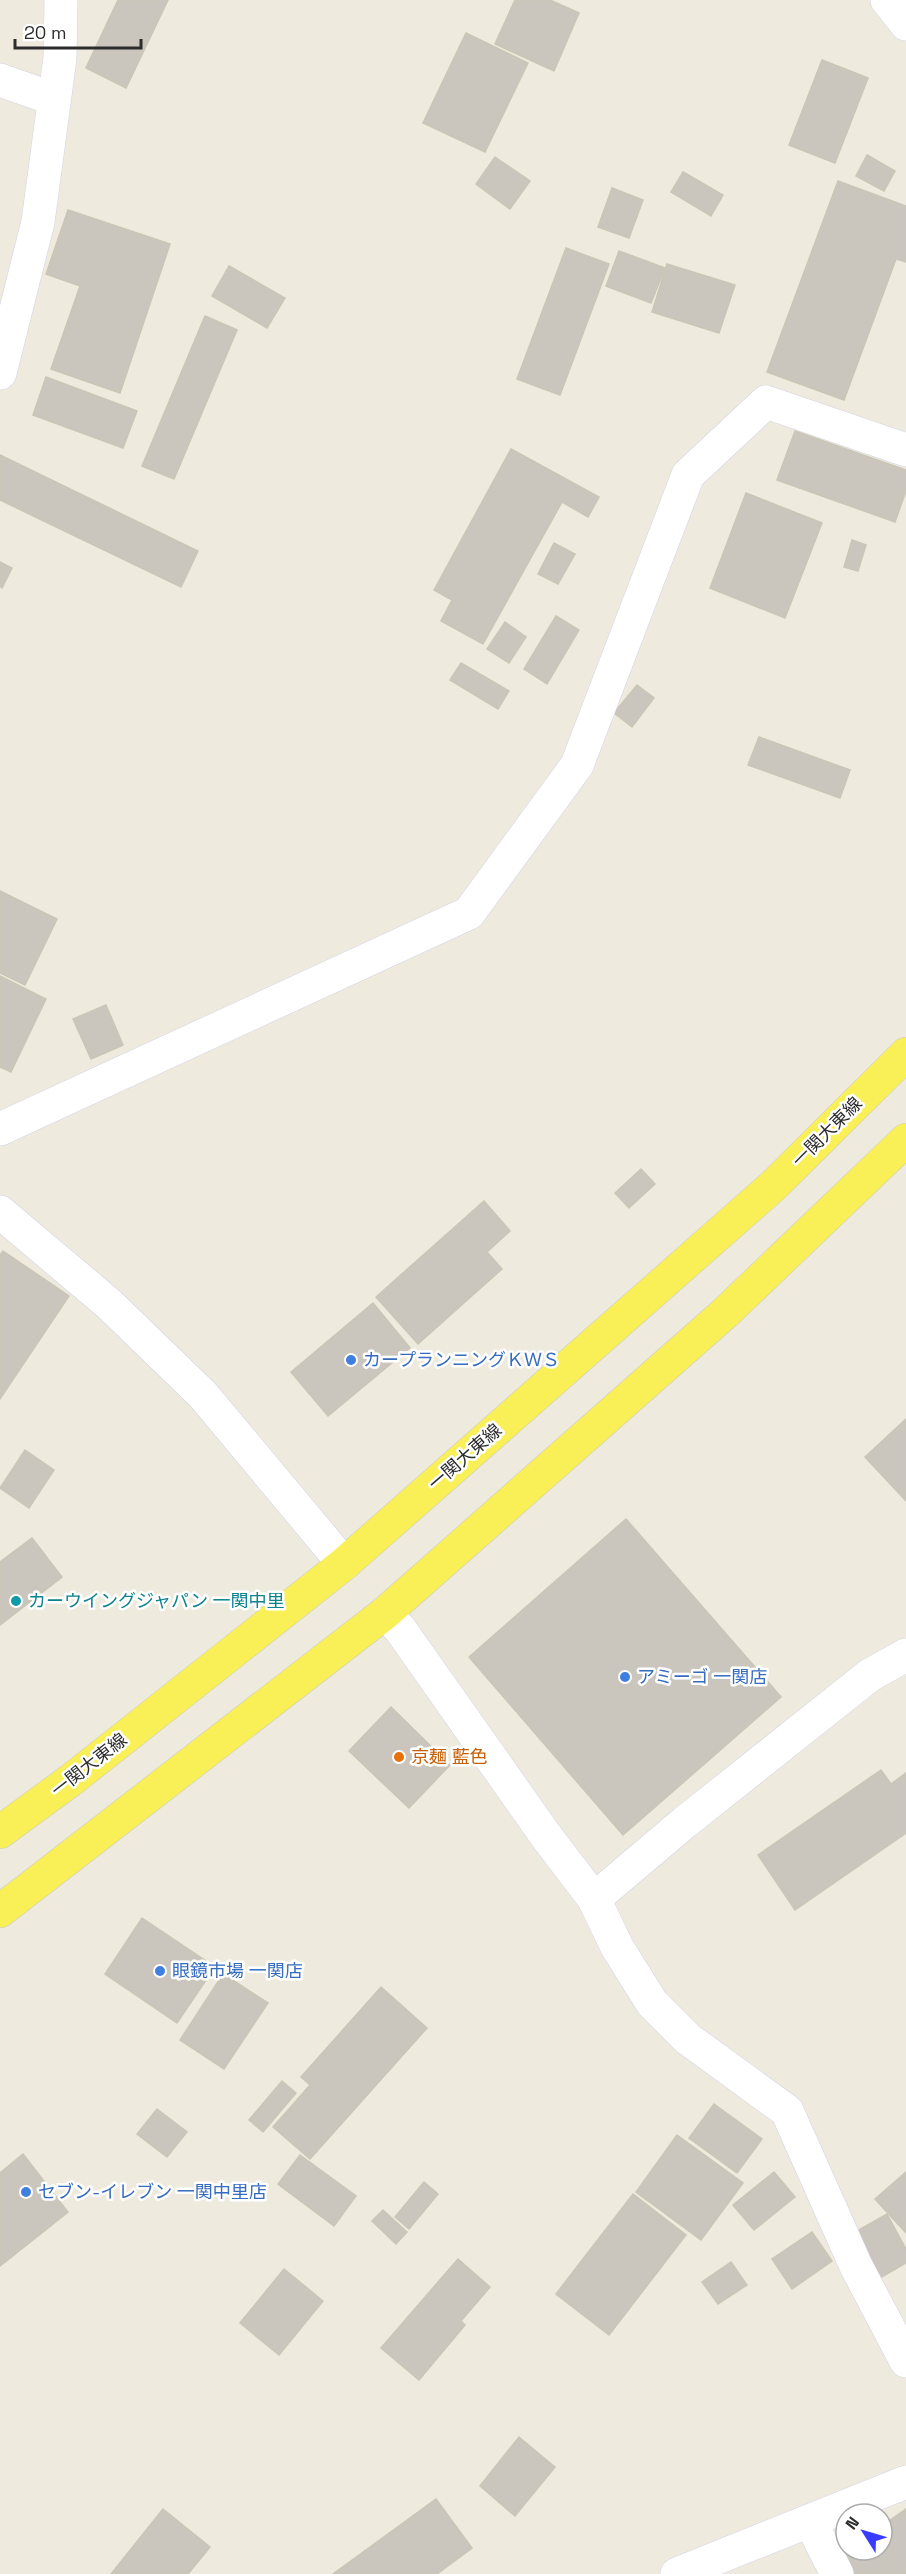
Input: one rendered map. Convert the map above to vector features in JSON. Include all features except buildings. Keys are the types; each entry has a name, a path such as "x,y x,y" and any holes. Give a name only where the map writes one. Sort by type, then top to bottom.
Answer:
{"main road":[{"name":"一関大東線","path":"0,1832 70,1780 344,1564 773,1186 906,1054"},
{"path":"0,1911 385,1613 725,1313 906,1140"}],"street":[{"path":"0,374 38,222 60,58 61,0"},
{"path":"887,0 906,24"},
{"path":"0,80 54,99"},
{"path":"0,1129 469,913 577,765 688,475 766,402 906,450"},
{"path":"0,1212 109,1304 203,1395 344,1564"},
{"path":"385,1613 400,1629 546,1836 594,1899 617,1947 652,2003 688,2038 787,2111 856,2266 906,2361"},
{"path":"594,1899 685,1822 870,1675 906,1655"},
{"path":"677,2574 906,2482"},
{"path":"810,2521 837,2574"}],"place":[{"name":"カープランニングＫＷＳ","path":"351,1360"},
{"name":"カーウイングジャパン 一関中里","path":"16,1601"},
{"name":"アミーゴ 一関店","path":"625,1677"},
{"name":"京麺 藍色","path":"399,1757"},
{"name":"眼鏡市場 一関店","path":"160,1971"},
{"name":"セブン-イレブン 一関中里店","path":"26,2192"}]}
